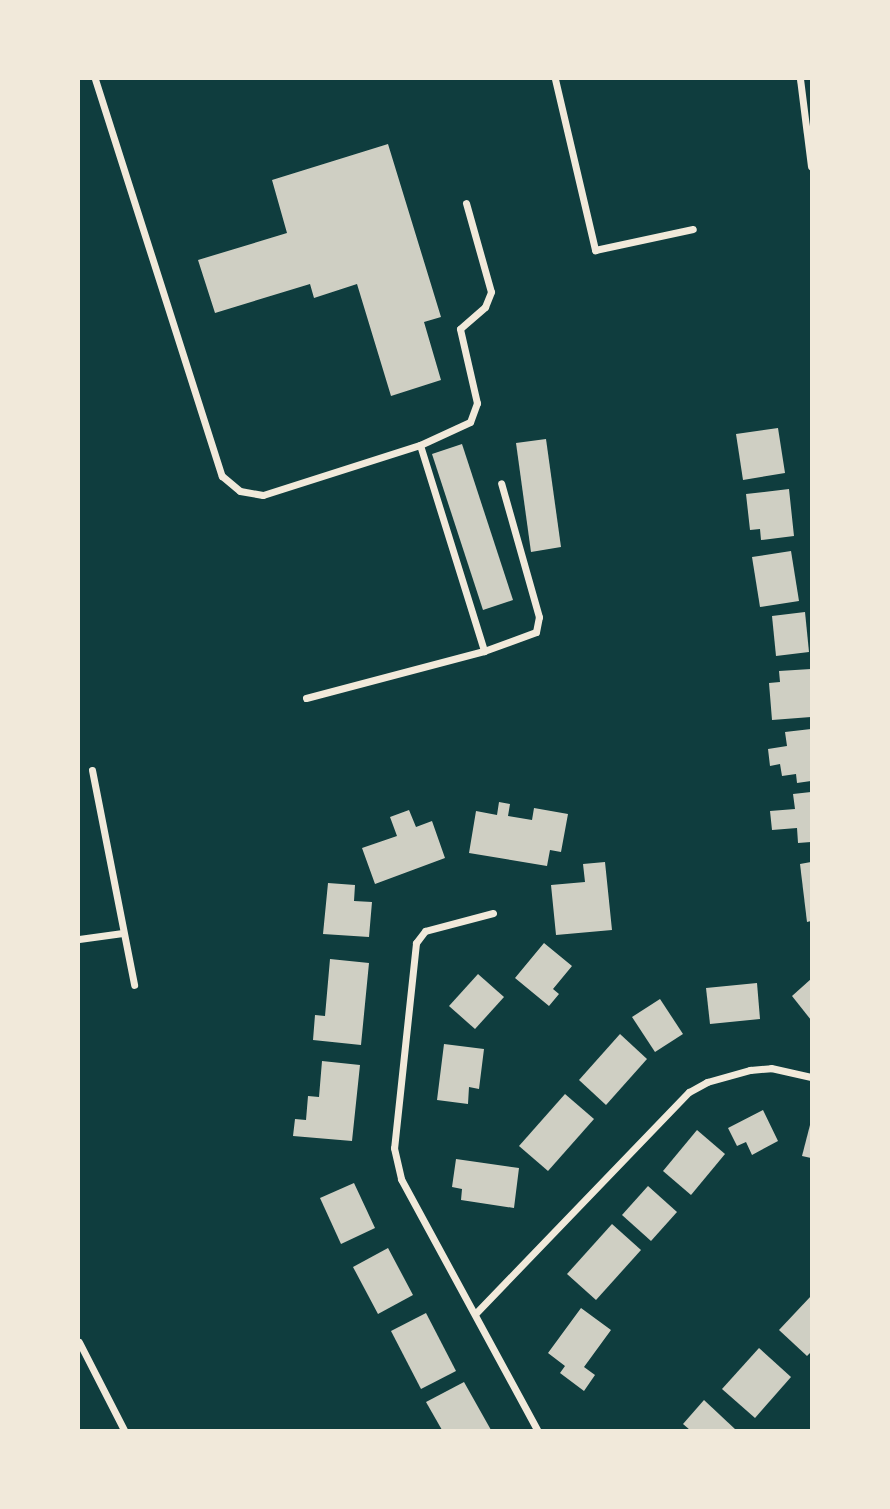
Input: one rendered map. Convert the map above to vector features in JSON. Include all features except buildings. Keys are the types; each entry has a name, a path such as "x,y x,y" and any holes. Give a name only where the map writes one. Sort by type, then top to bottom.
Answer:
{"street":[{"path":"95,79 222,475 240,491 263,495 420,445 470,422 477,402 460,329 485,307 491,292 466,203"},
{"path":"555,79 595,250 693,229"},
{"path":"800,79 811,166"},
{"path":"420,445 484,651"},
{"path":"306,698 484,651 524,639 536,632 539,617 501,483"},
{"path":"92,770 134,985"},
{"path":"493,913 425,931 416,943 394,1148 401,1179 537,1430"},
{"path":"79,939 123,933"},
{"path":"475,1314 690,1092 708,1082 750,1070 771,1068 811,1077"},
{"path":"79,1342 124,1430"}]}
